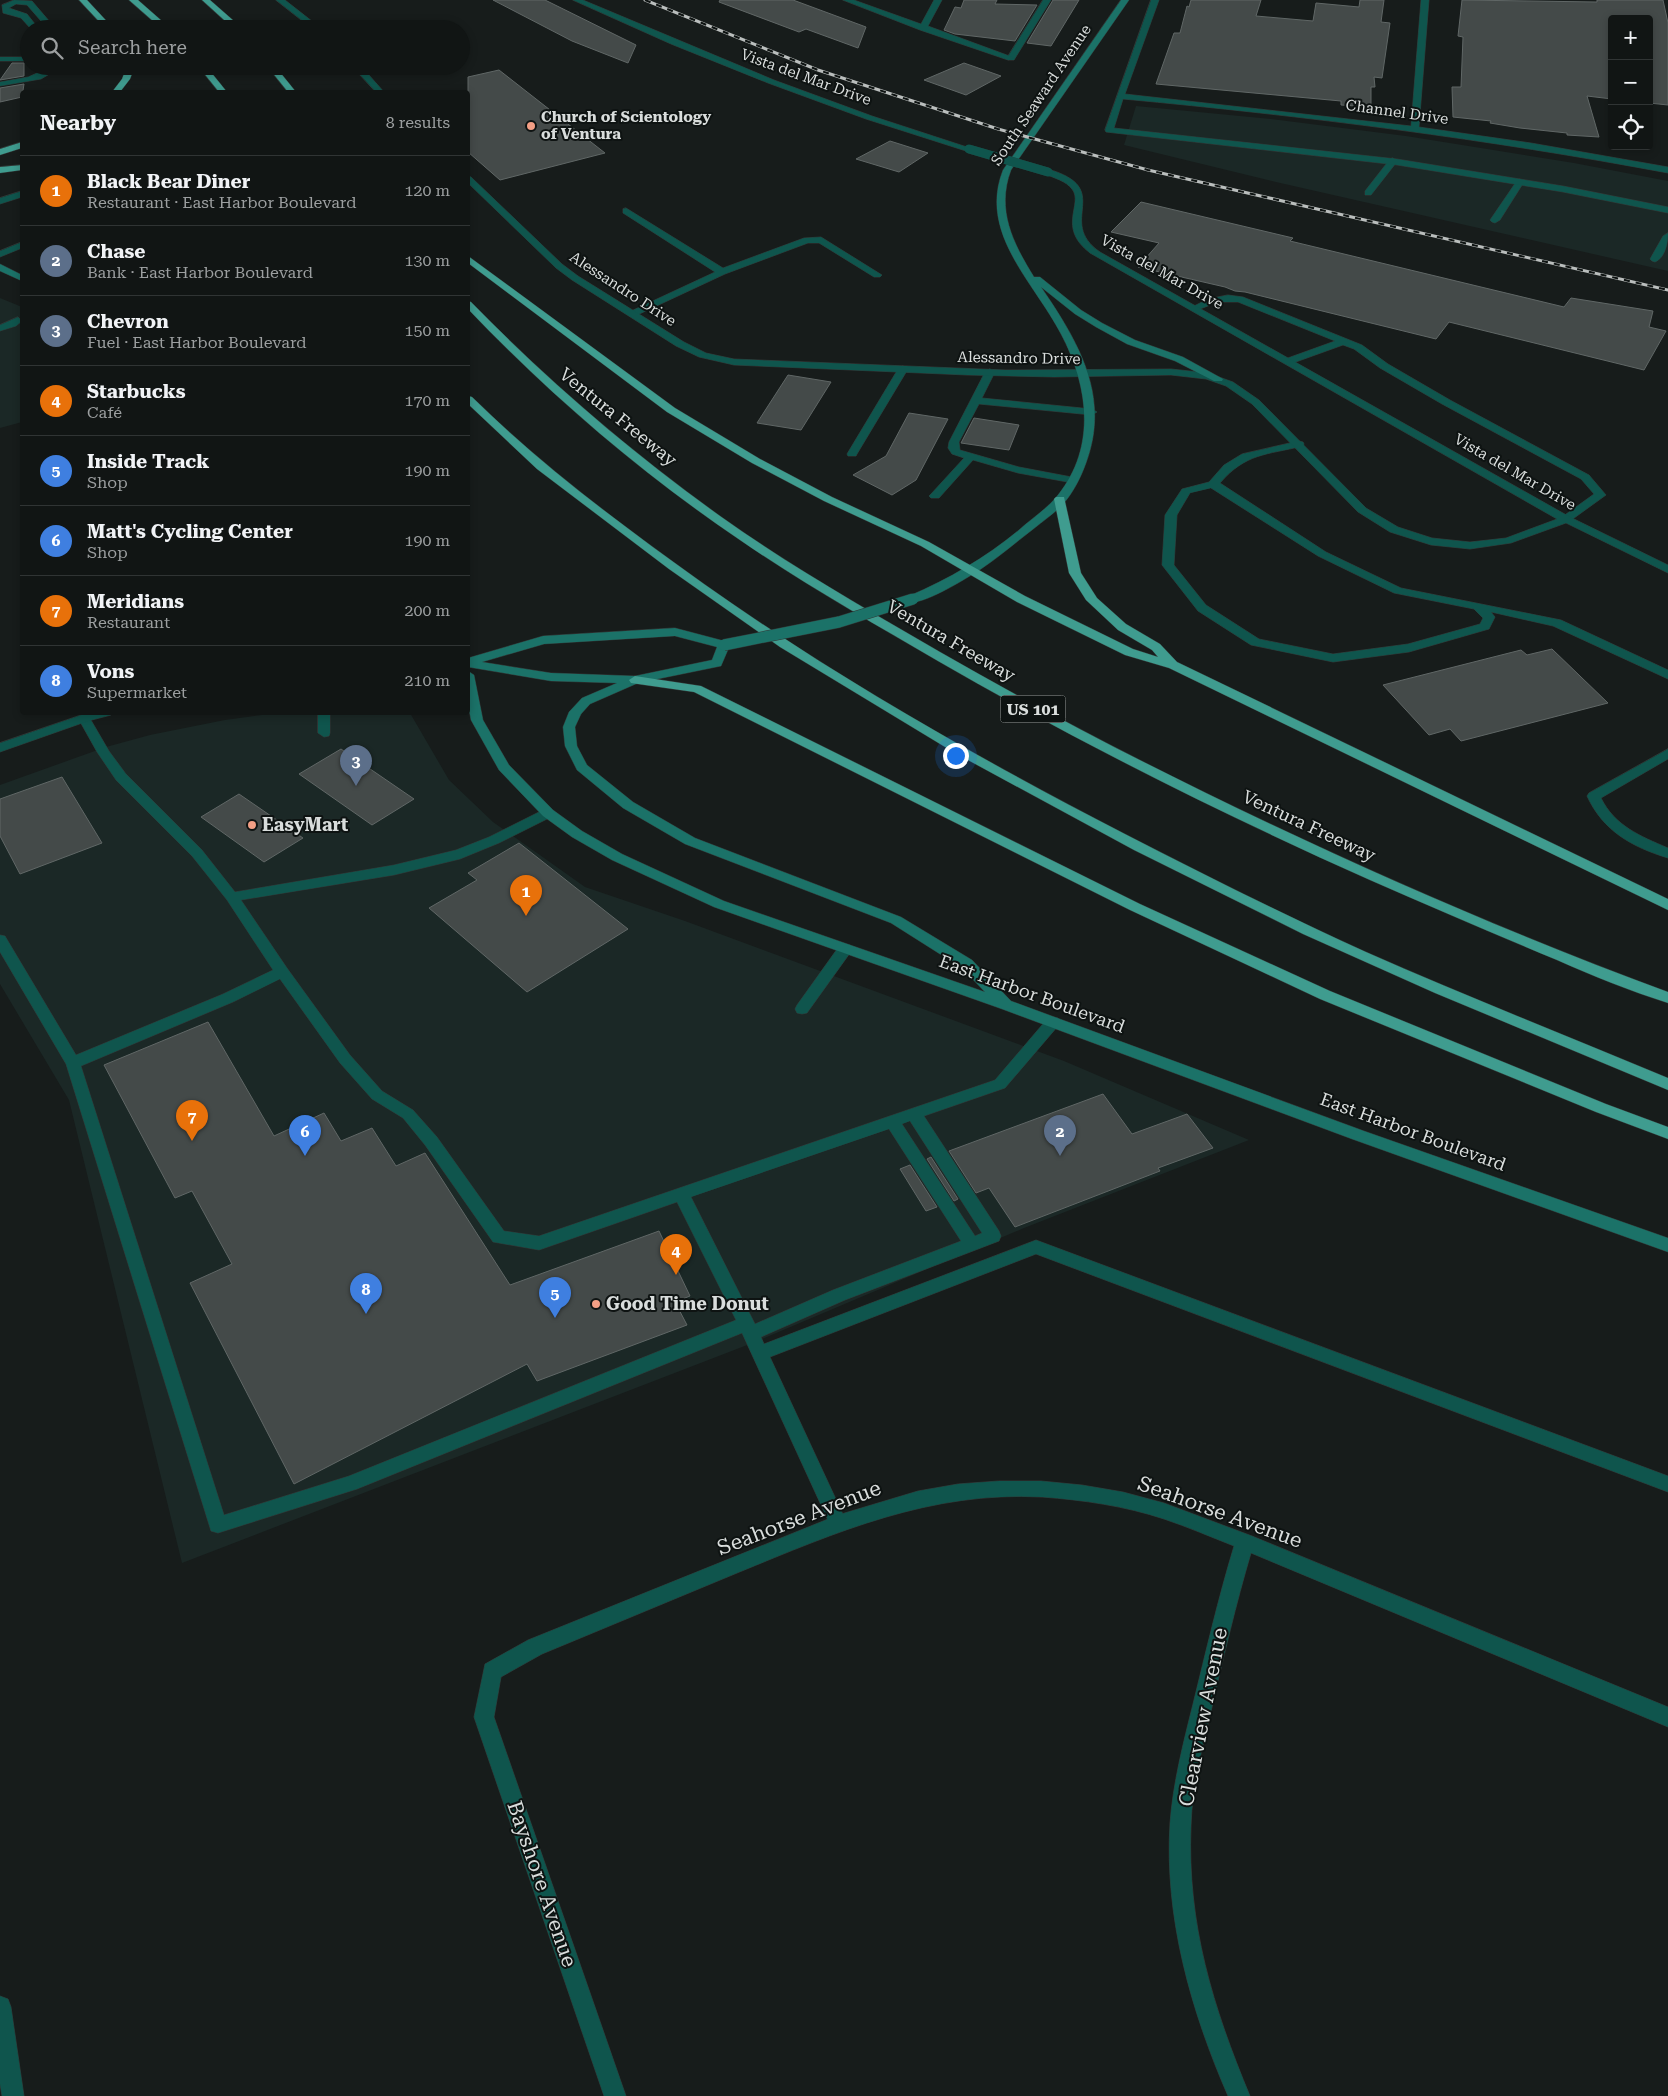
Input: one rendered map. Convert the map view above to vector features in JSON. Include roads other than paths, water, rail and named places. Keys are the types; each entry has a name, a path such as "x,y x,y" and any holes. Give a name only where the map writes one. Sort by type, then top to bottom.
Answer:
{"highway":[{"path":"83,0 102,20"},
{"path":"133,0 156,20"},
{"path":"206,0 229,20"},
{"path":"118,90 128,75"},
{"path":"209,75 221,90"},
{"path":"278,75 290,90"},
{"path":"0,152 20,146"},
{"path":"0,170 20,168"},
{"path":"470,260 671,410 764,465 828,499 925,544 1021,599 1129,652 1173,665 1668,905"},
{"name":"Ventura Freeway","path":"470,306 546,383 629,452 719,520 820,586 974,677 1185,790 1316,851 1463,915 1668,998"},
{"path":"470,401 491,423 568,490 740,616 811,662 997,773 1226,891 1364,956 1668,1084"},
{"path":"1060,499 1075,573 1092,600 1122,627 1156,647 1173,665"},
{"path":"635,680 697,689 1135,907 1326,995 1601,1108 1668,1132"}],"main road":[{"name":"South Seaward Avenue","path":"470,662 543,640 675,632 724,645 839,622 930,592 973,570 1010,544 1060,499 1073,480 1086,449 1092,412 1083,374 1062,326 1007,236 1001,214 1000,193 1007,170 1124,0"},
{"path":"1,268 20,277"},
{"path":"1027,270 1078,312 1099,325 1131,342 1179,359 1218,379"},
{"name":"South Seaward Avenue","path":"470,663 551,677 635,680 717,663 724,645"},
{"path":"635,680 586,701 575,712 569,727 571,746 582,767 628,805 690,841 896,920 967,964 1007,1005"},
{"name":"East Harbor Boulevard","path":"470,685 477,720 504,767 548,813 577,834 617,857 719,904 1007,1005 1358,1135 1668,1245"}],"street":[{"path":"280,0 306,20"},
{"name":"Vista del Mar Drive","path":"577,0 732,67 830,103 970,149 1048,172 1071,182 1080,192 1077,231 1087,247 1108,261 1195,308 1566,519 1668,570"},
{"path":"847,0 1011,58 1046,0"},
{"path":"922,28 938,0"},
{"path":"1155,0 1109,130 1393,161 1520,182 1668,210"},
{"path":"1415,127 1425,0"},
{"path":"27,20 24,16 6,11 5,7 15,2 29,3 44,20"},
{"path":"0,59 20,59"},
{"path":"0,84 29,81 45,75"},
{"path":"364,75 378,90"},
{"name":"Channel Drive","path":"1120,96 1415,127 1582,153 1668,170"},
{"path":"1368,193 1393,161"},
{"name":"Alessandro Drive","path":"470,182 559,266 632,314 696,351 734,362 990,372 1083,374 1178,373 1218,379 1250,396 1300,444 1363,510 1392,528 1428,541 1469,546 1490,544 1524,536 1566,519 1600,495 1585,477 1446,402 1344,341"},
{"path":"1495,220 1520,182"},
{"path":"0,201 20,195"},
{"path":"626,211 722,272"},
{"path":"1655,259 1668,236"},
{"path":"632,314 722,272 807,240 822,240 877,275"},
{"path":"0,254 20,246"},
{"path":"1195,308 1211,300 1229,297 1240,299 1344,341"},
{"path":"0,322 18,320 13,324 0,328"},
{"path":"1289,361 1344,341"},
{"path":"852,454 903,369"},
{"path":"990,372 954,442 953,448 956,452 1018,470 1073,480"},
{"path":"975,400 1092,412"},
{"path":"1300,444 1246,456 1228,467 1213,484 1186,491 1170,515 1168,565 1202,608 1255,642 1332,658 1409,648 1485,626 1489,617 1478,606"},
{"path":"935,496 970,457"},
{"path":"1213,484 1322,554 1398,591 1557,623 1668,675"},
{"path":"0,748 96,715"},
{"path":"324,715 324,733"},
{"path":"84,718 102,752 121,777 197,853 232,897 282,972 345,1059 377,1095 408,1114 431,1140 500,1237 539,1243 1000,1084 1054,1022"},
{"path":"1668,753 1594,796 1600,812 1623,834 1668,853"},
{"path":"232,897 394,870 460,854 494,840 548,813"},
{"path":"0,940 73,1063 218,1525 351,1483 747,1329 993,1236 914,1114"},
{"path":"802,1009 845,949"},
{"path":"73,1063 228,998 282,972"},
{"path":"892,1122 971,1244"},
{"path":"682,1195 747,1329 761,1353 838,1523"},
{"path":"761,1353 1036,1248 1668,1484"},
{"name":"Seahorse Avenue","path":"492,1671 535,1647 838,1523 918,1499 958,1492 1040,1489 1082,1493 1123,1500 1164,1511 1245,1542 1668,1717"},
{"name":"Clearview Avenue","path":"1239,2096 1230,2078 1210,2021 1193,1960 1183,1900 1181,1842 1184,1788 1228,1594 1245,1542"},
{"name":"Bayshore Avenue","path":"492,1671 484,1717 615,2096"},
{"path":"0,2007 14,2096"}],"railway":[{"path":"645,0 818,70 998,129 1148,170 1668,290"}],"place":[{"name":"Church of Scientology of Ventura","path":"531,126"},
{"name":"Chevron","path":"356,786"},
{"name":"EasyMart","path":"252,825"},
{"name":"Black Bear Diner","path":"526,916"},
{"name":"Meridians","path":"192,1141"},
{"name":"Matt's Cycling Center","path":"305,1156"},
{"name":"Chase","path":"1060,1156"},
{"name":"Starbucks","path":"676,1275"},
{"name":"Good Time Donut","path":"596,1304"},
{"name":"Vons","path":"366,1314"},
{"name":"Inside Track","path":"555,1318"}]}
